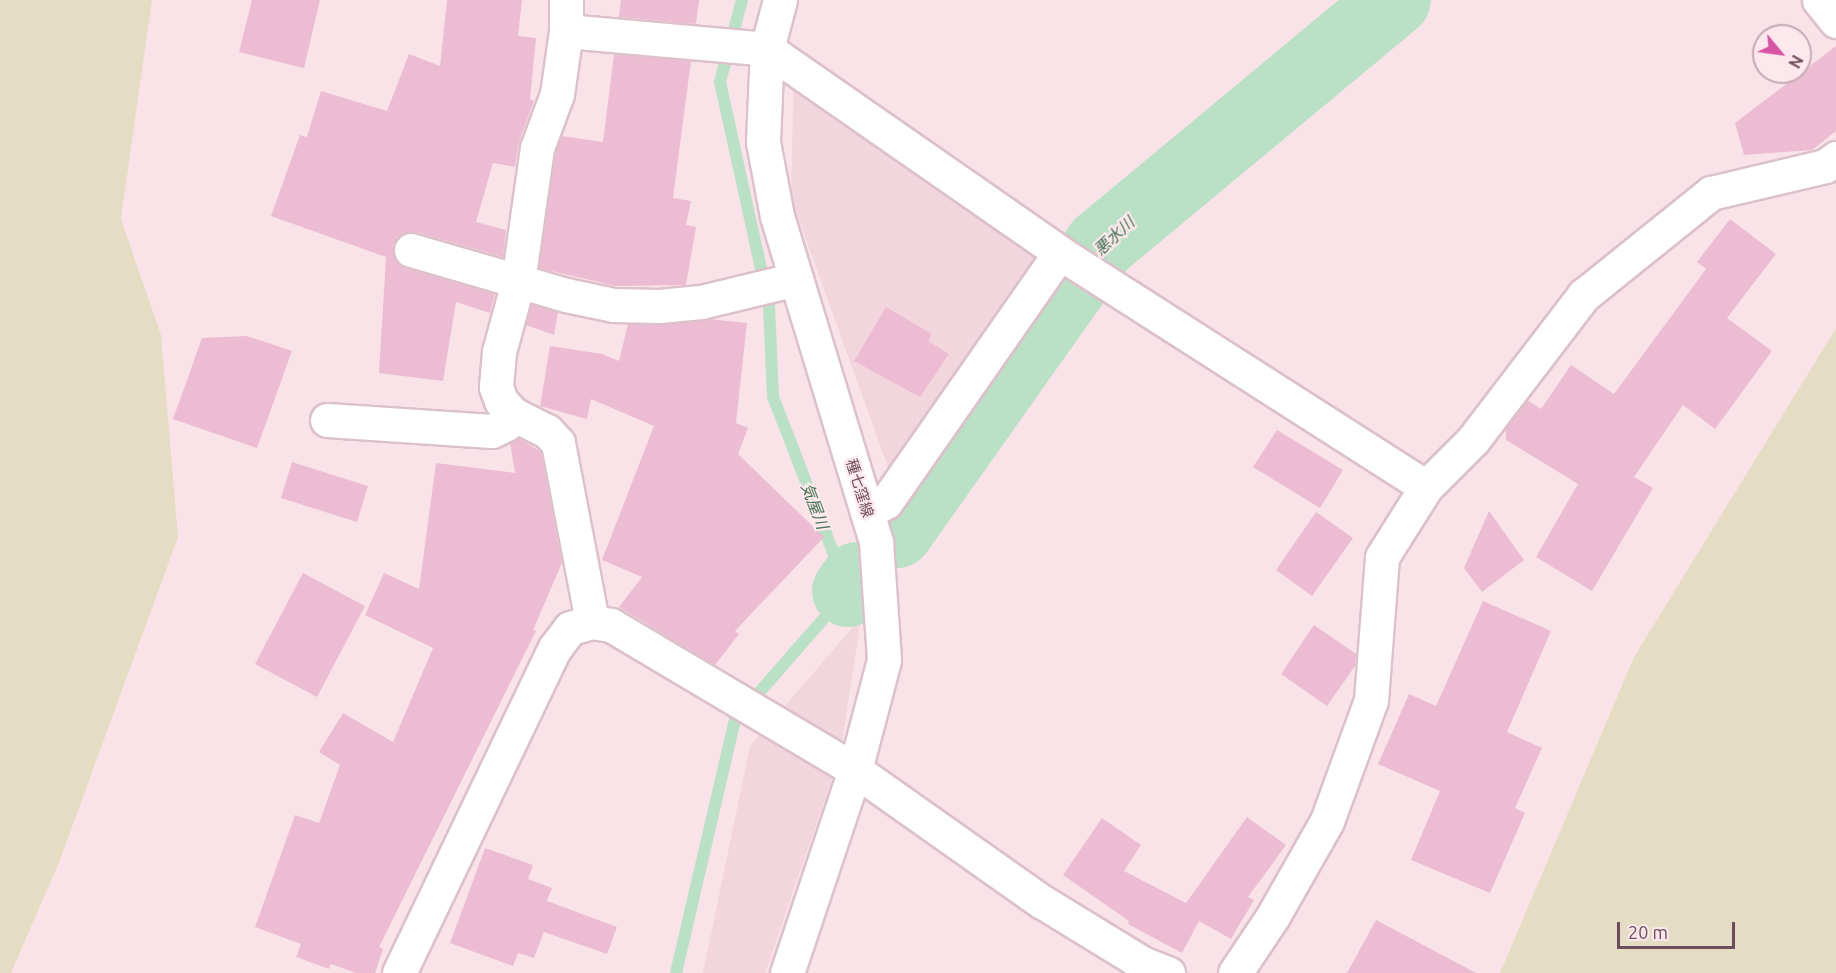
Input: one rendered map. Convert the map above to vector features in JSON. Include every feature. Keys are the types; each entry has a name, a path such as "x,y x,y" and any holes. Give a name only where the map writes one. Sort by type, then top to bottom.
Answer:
{"street":[{"name":"種七窪線","path":"780,0 753,48 763,142 777,216 775,285 867,512 876,542 884,660 855,771 787,973"},
{"path":"1819,0 1836,21"},
{"path":"592,622 558,443 547,431 513,414 501,401 496,387 500,352 518,282 537,148 556,94 566,16 706,42 753,48 1077,264 1426,487"},
{"path":"1235,973 1273,916 1327,821 1371,700 1382,557 1426,487 1473,440 1584,295 1711,193 1825,166 1836,158"},
{"path":"411,250 518,282 613,304 659,306 775,285"},
{"path":"867,512 886,502 1077,264"},
{"path":"327,420 492,430 506,424 513,414"},
{"path":"399,973 555,648 570,628 592,622 611,625 855,771 1041,901 1144,964 1168,973"}],"shaded area":[{"path":"0,0 152,0 121,219 161,335 178,537 60,860 11,973 0,973"},
{"path":"794,68 1039,258 896,489 791,198"},
{"path":"1836,328 1836,973 1500,973 1634,657"},
{"path":"861,618 840,756 765,973 703,973 750,746"}],"building":[{"path":"252,0 320,0 304,68 239,52"},
{"path":"447,0 522,0 518,36 536,38 530,99 534,101 519,142 515,167 493,163 476,222 506,230 503,257 416,232 398,236 393,245 393,255 405,268 495,294 490,313 456,302 443,381 379,373 386,257 271,216 300,135 307,137 321,91 387,111 409,54 440,66"},
{"path":"621,0 699,0 696,24 619,17"},
{"path":"1836,46 1836,131 1812,150 1744,155 1735,123 1786,84 1812,84 1812,64"},
{"path":"614,54 691,61 673,198 691,201 686,225 696,227 686,285 615,286 539,268 555,153 562,136 603,142"},
{"path":"1730,219 1776,254 1727,318 1772,351 1715,429 1683,405 1634,477 1653,488 1592,591 1536,557 1578,484 1506,440 1506,428 1527,400 1541,409 1571,365 1614,394 1706,269 1697,262"},
{"path":"531,304 558,312 554,335 526,325"},
{"path":"886,307 932,334 928,341 949,354 920,397 854,361"},
{"path":"709,319 747,323 736,423 748,428 738,454 824,537 735,631 739,634 715,665 619,607 642,577 602,560 654,426 591,399 587,419 540,406 550,346 602,354 619,361 628,324"},
{"path":"247,336 292,351 257,448 173,419 202,338"},
{"path":"1277,430 1343,470 1320,508 1253,467"},
{"path":"518,438 541,452 562,563 533,630 536,631 379,947 383,949 375,973 356,973 331,964 329,969 296,957 301,944 255,927 295,815 319,823 340,765 319,752 343,713 393,742 433,648 365,615 384,573 419,589 436,463 515,473 510,443"},
{"path":"292,462 368,486 357,522 281,498"},
{"path":"1489,511 1524,560 1482,592 1464,568"},
{"path":"1316,512 1353,538 1312,596 1276,570"},
{"path":"303,573 365,606 317,697 255,664"},
{"path":"1483,601 1551,631 1507,732 1542,748 1515,808 1525,813 1490,893 1411,860 1440,791 1378,764 1409,694 1436,706"},
{"path":"1314,625 1356,654 1355,666 1327,706 1281,674"},
{"path":"1247,817 1286,845 1248,897 1254,900 1231,939 1199,921 1182,953 1128,924 1129,921 1063,875 1102,818 1141,845 1124,871 1186,903"},
{"path":"485,848 533,865 528,879 552,888 547,901 617,927 607,954 544,932 534,958 518,953 513,966 450,943"},
{"path":"1376,920 1476,973 1347,973"}],"waterway":[{"name":"気屋川","path":"676,973 735,720 848,591 773,397 769,305 720,82 742,0"},
{"name":"悪水川","path":"897,532 1100,245 1395,0"},
{"name":"悪水川","path":"848,591 857,578"}]}
